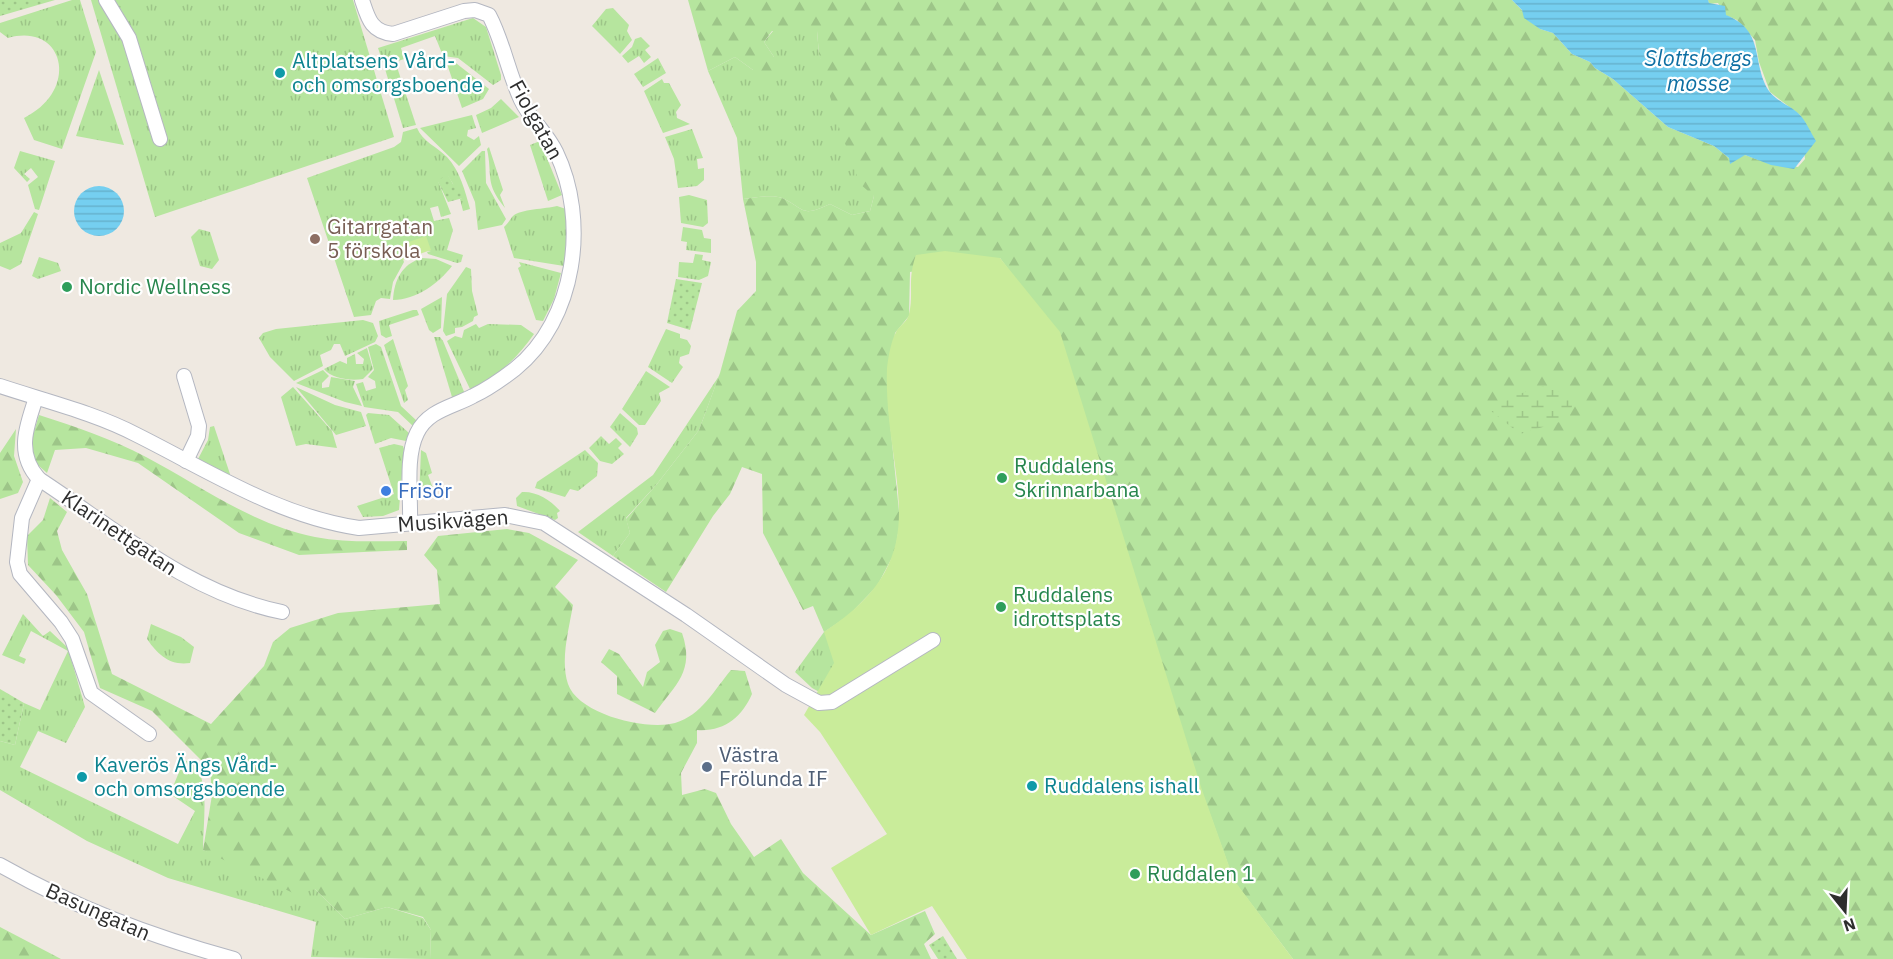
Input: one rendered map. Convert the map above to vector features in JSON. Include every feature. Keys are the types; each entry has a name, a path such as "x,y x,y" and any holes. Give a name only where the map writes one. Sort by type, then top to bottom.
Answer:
{"street":[{"path":"106,0 129,38 160,139"},
{"name":"Fiolgatan","path":"362,0 370,23 386,33 393,34 464,11 475,10 489,15 522,103 556,152 569,188 576,229 570,272 560,304 529,355 495,384 472,397 440,410 419,429 413,446 411,523"},
{"path":"184,376 199,426 198,436 186,461"},
{"name":"Musikvägen","path":"0,386 136,434 263,500 335,524 359,528 505,515 544,523 686,615 786,685 819,704 832,702 933,640"},
{"name":"Klarinettgatan","path":"36,398 27,424 24,448 31,471 39,479 189,579 252,606 282,612"},
{"path":"39,479 22,518 17,562 20,574 61,622 72,639 91,693 150,734"},
{"name":"Basungatan","path":"0,865 77,905 152,936 234,959"}],"green space":[{"path":"0,0 55,0 0,16"},
{"path":"72,0 80,0 96,52 62,149 34,140 24,118 42,106 53,91 59,76 58,62 53,49 42,40 27,36 8,38 0,32 0,23"},
{"path":"91,0 353,0 394,137 155,217"},
{"path":"688,0 1512,0 1540,29 1553,33 1572,54 1590,62 1595,68 1613,79 1668,127 1714,146 1729,158 1745,155 1798,167 1805,159 1800,115 1770,92 1759,62 1755,40 1737,20 1725,15 1718,3 1709,4 1708,0 1893,0 1893,959 1293,959 1234,881 1020,285 1000,258 910,272 909,316 895,333 888,403 900,521 895,552 877,586 848,616 824,632 813,606 803,610 763,533 762,474 742,467 730,494 713,516 666,592 613,556 630,533 626,519 699,430 720,373 737,311 756,291 756,262 743,199 778,197 808,211 830,204 852,215 870,211 874,196 860,184 836,119 819,54 817,31 772,31 764,42 774,57 778,74 753,70 735,57 708,71"},
{"path":"613,8 629,25 627,31 632,40 620,54 592,26 606,9"},
{"path":"473,18 486,27 501,75 501,80 493,85 458,58 443,56 435,36 401,48 404,59 384,66 378,48"},
{"path":"773,31 817,31 819,54 874,196 870,211 852,215 830,204 808,211 778,197 743,199 737,138 708,71 735,57 753,70 774,57 764,42"},
{"path":"641,37 650,46 645,50 651,57 644,63 639,56 628,63 622,56 632,47 635,39"},
{"path":"658,58 666,73 643,87 634,74"},
{"path":"452,60 489,89 483,99 462,108 446,61"},
{"path":"395,66 416,125 403,128 385,69"},
{"path":"99,70 124,145 76,136"},
{"path":"662,79 664,83 669,83 681,105 676,112 677,118 690,124 663,133 644,91"},
{"path":"501,99 519,117 482,133 476,115 491,108"},
{"path":"472,115 476,128 468,130 467,136 474,140 479,136 481,145 459,166 420,128"},
{"path":"417,128 422,137 452,163 464,188 470,209 463,211 460,199 462,198 448,176 438,181 451,214 441,217 438,206 430,208 434,221 449,218 453,230 447,250 463,255 461,262 457,263 428,254 427,252 431,251 398,246 404,262 393,282 390,299 381,298 376,301 371,315 354,317 307,178 394,147 401,142 403,132"},
{"path":"692,129 703,158 697,159 698,169 704,168 704,180 697,186 678,188 674,159 665,137"},
{"path":"540,141 562,195 548,201 530,145"},
{"path":"489,147 503,190 500,195 505,208 494,192 490,179 487,149"},
{"path":"20,151 55,161 39,210 35,209 28,185 38,177 31,168 24,174 30,179 27,182 14,168"},
{"path":"482,151 485,151 486,183 506,219 502,225 478,230 475,202 462,171"},
{"path":"448,175 453,184 458,185 463,198 448,202 437,180"},
{"path":"689,195 707,200 708,223 703,227 681,223 679,197"},
{"path":"557,206 566,209 564,266 514,258 504,227 512,217 521,212"},
{"path":"34,212 38,214 21,264 10,270 0,266 0,243 21,233"},
{"path":"683,227 702,230 704,238 711,239 711,253 686,250 687,242 681,241"},
{"path":"199,229 210,232 219,260 212,269 200,266 191,237"},
{"path":"426,236 431,250 402,260 397,246"},
{"name":"Ruddalens idrottsplats","path":"945,251 1000,258 1060,332 1201,787 1234,880 1293,959 967,959 932,906 871,935 831,868 887,834 820,732 804,715 834,663 824,632 861,603 884,574 896,544 899,513 888,409 888,359 894,336 909,314 912,272 916,255"},
{"path":"695,254 703,255 702,260 711,262 708,276 699,280 678,277 679,262 693,263"},
{"path":"39,257 58,263 61,271 38,279 32,276"},
{"path":"422,258 436,259 452,266 441,278 418,294 393,300 400,274 409,264"},
{"path":"519,262 561,273 554,299 543,321 536,320 518,268 521,266"},
{"path":"466,267 471,269 472,291 478,315 473,321 455,328 455,333 446,336 443,331 447,294"},
{"path":"676,279 702,283 690,330 667,323"},
{"path":"442,297 441,328 433,333 429,330 421,309"},
{"path":"417,310 419,315 389,325 392,336 386,338 381,335 379,321"},
{"path":"363,320 373,323 378,336 375,342 345,356 340,344 334,344 331,350 320,355 323,366 294,381 270,357 259,338 263,333 276,329"},
{"path":"476,324 479,328 488,324 521,325 534,334 506,366 489,379 470,389 447,341 455,336 462,338 464,330"},
{"path":"666,329 680,334 680,338 687,340 691,346 689,354 680,357 679,363 683,367 672,383 648,367"},
{"path":"434,337 440,337 443,341 465,394 452,397"},
{"path":"393,339 408,386 405,390 408,400 404,403 384,345"},
{"path":"376,344 381,347 401,406 417,421 413,426 398,412 364,407 356,384 363,382 366,391 376,388 375,381 368,377 374,370 368,347"},
{"path":"367,348 373,369 363,379 342,378 324,369 340,361 347,364 347,358 355,354 356,364 363,364 364,359 357,353"},
{"path":"323,370 329,376 322,383 322,388 329,387 331,377 355,381 353,387 362,406 345,402 296,383"},
{"path":"646,371 670,387 659,393 661,401 645,425 639,425 622,409"},
{"path":"719,376 699,430 657,484 626,518 630,533 613,556 578,532 653,475"},
{"path":"1544,386 1574,397 1569,419 1520,434 1491,411 1513,396"},
{"path":"293,387 332,431 337,448 306,444 296,446 281,397"},
{"path":"296,387 335,405 361,412 366,426 336,435"},
{"path":"368,413 389,415 409,433 406,441 391,438 375,444 366,415"},
{"path":"620,413 637,428 638,434 630,447 610,427"},
{"path":"39,415 94,434 133,451 270,524 327,539 407,541 407,550 299,555 239,533 138,463 86,448 55,450 47,473 32,460 33,435"},
{"path":"214,426 229,476 198,459 208,440 210,427"},
{"path":"16,429 14,456 23,482 18,493 0,499 0,453"},
{"path":"601,436 609,444 616,438 622,444 618,448 624,454 612,464 600,461 589,448"},
{"path":"394,444 403,446 404,449 399,510 383,516 363,517 357,506 394,494 379,448"},
{"path":"421,450 426,453 432,473 428,475 434,491 419,498"},
{"path":"585,450 598,463 597,476 578,491 570,489 565,497 535,488 537,482"},
{"path":"522,492 533,493 548,500 560,511 557,513 558,518 555,520 517,506 516,498"},
{"path":"50,498 67,512 57,531 62,550 87,594 112,674 211,724 264,666 273,642 290,628 338,613 440,604 437,570 424,555 438,536 507,529 529,533 578,560 555,587 573,605 565,665 568,684 574,695 585,704 614,718 662,725 675,723 693,714 707,701 731,670 745,671 752,694 748,702 737,716 724,726 697,730 697,743 681,773 682,795 705,789 716,793 731,824 754,857 781,839 803,873 871,935 925,911 935,934 924,944 931,959 430,959 431,930 423,917 387,907 345,919 315,889 293,893 203,850 212,795 210,769 152,711 100,688 84,632 56,595 28,565 27,536 43,520"},
{"path":"23,614 43,636 50,631 68,648 85,707 66,743 38,731 20,767 178,844 195,811 170,794 184,760 197,765 204,796 203,850 315,889 345,919 387,907 423,918 431,930 430,959 311,957 316,922 168,878 87,841 0,790 0,741 15,745 24,703 40,710 68,651 31,631 19,656 26,659 24,664 2,655"},
{"path":"848,616 866,616 823,694 812,688 795,672 824,632"},
{"path":"151,624 181,637 194,647 190,663 176,663 165,658 156,650 147,639"},
{"path":"670,629 682,633 686,657 685,667 676,685 655,713 617,694 617,676 601,662 609,649 619,654 643,687 647,672 660,662 655,645 663,631"},
{"path":"0,689 24,703 15,745 0,741"},
{"path":"0,927 61,959 0,959"},
{"path":"943,936 957,959 938,959 929,945"}],"water":[{"name":"Slottsbergs mosse","path":"1512,0 1708,0 1709,3 1725,6 1726,15 1739,22 1752,39 1760,70 1769,91 1799,114 1816,141 1794,169 1771,165 1745,155 1730,164 1729,158 1714,146 1668,127 1613,79 1595,68 1590,62 1572,54 1553,33 1540,29 1524,18 1522,10"},
{"path":"99,186 117,193 124,211 117,229 99,236 81,229 74,211 81,193"}],"place":[{"name":"Altplatsens Vård- och omsorgsboende","path":"280,73"},
{"name":"Gitarrgatan 5 förskola","path":"315,239"},
{"name":"Nordic Wellness","path":"67,287"},
{"name":"Ruddalens Skrinnarbana","path":"1002,478"},
{"name":"Frisör","path":"386,491"},
{"name":"Ruddalens idrottsplats","path":"1001,607"},
{"name":"Västra Frölunda IF","path":"707,767"},
{"name":"Kaverös Ängs Vård- och omsorgsboende","path":"82,777"},
{"name":"Ruddalens ishall","path":"1032,786"},
{"name":"Ruddalen 1","path":"1135,874"}]}
